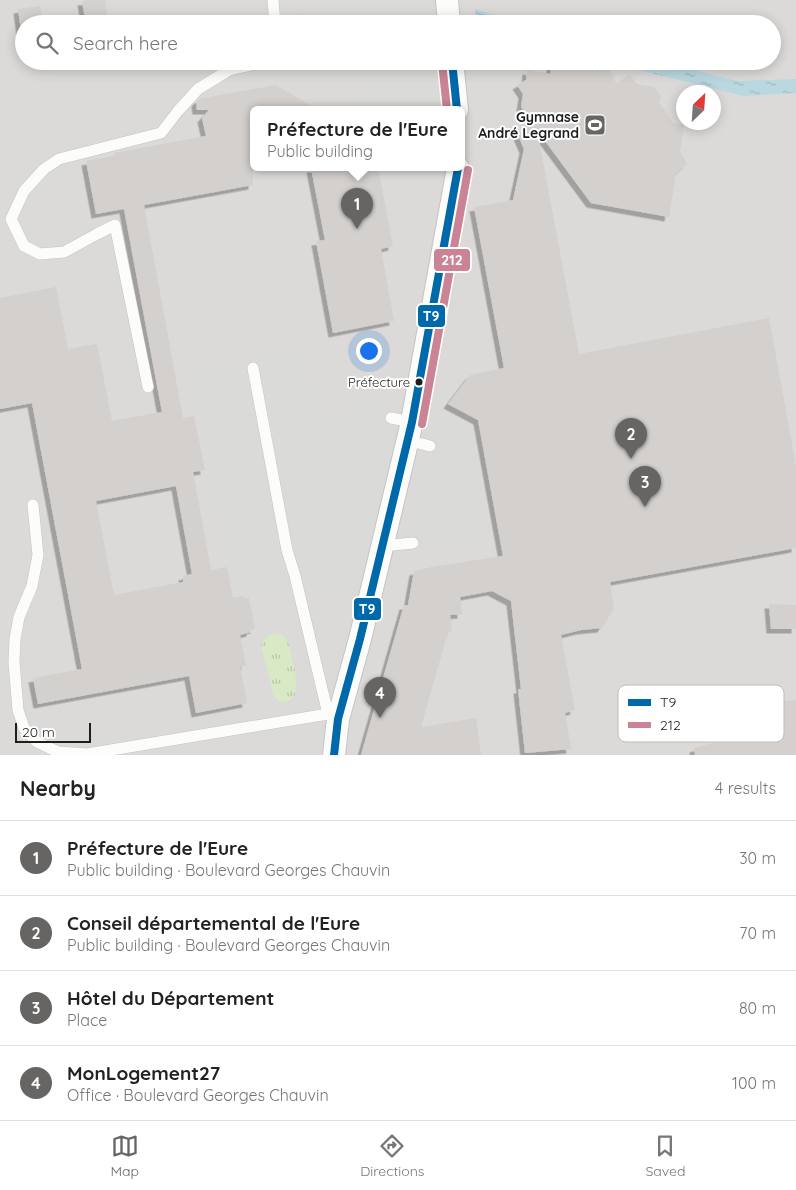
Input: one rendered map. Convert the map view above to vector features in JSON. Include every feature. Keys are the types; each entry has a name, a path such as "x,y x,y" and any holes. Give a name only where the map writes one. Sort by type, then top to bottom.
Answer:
{"street":[{"path":"447,0 448,15"},
{"path":"453,70 457,106"},
{"path":"334,755 333,716 360,639 382,546 403,427 457,171"}],"lane":[{"path":"273,0 274,15"},
{"path":"148,387 116,225 64,252 40,254 24,246 11,219 24,192 44,168 59,159 160,133 198,88 229,70"},
{"path":"33,505 38,555 32,586 19,617 15,639 14,662 18,710 24,728 37,742 58,752 87,754 333,716 287,550 252,368"},
{"path":"403,427 430,446"},
{"path":"382,546 413,543"}],"shaded area":[{"path":"0,0 796,0 796,755 0,755"},
{"path":"320,0 425,0 429,15 328,15"},
{"path":"355,70 437,70 438,104 371,106"},
{"path":"302,350 317,414 392,405 381,499 355,599 307,594 260,361"},
{"path":"240,367 282,588 237,591 187,371"},
{"path":"442,413 472,427 486,530 411,553 435,417"}],"green space":[{"path":"277,634 284,636 288,642 296,674 296,692 293,698 286,702 274,697 261,645 269,635"}],"water":[{"path":"475,9 495,15 475,15"},
{"path":"638,70 695,70 738,81 796,79 796,93 744,96 721,90 721,85 699,85"}],"building":[{"path":"105,0 107,15 84,15 82,1"},
{"path":"40,6 42,15 19,15 18,9"},
{"path":"527,70 550,74 551,70 588,70 597,72 599,70 610,70 616,83 630,75 637,84 654,87 661,96 659,102 673,123 676,124 676,130 683,130 680,151 687,164 676,174 669,217 591,203 537,130 579,354 769,318 796,466 796,548 610,582 614,608 602,628 581,630 561,635 575,710 565,713 571,749 525,753 518,689 521,689 511,601 492,591 460,597 462,614 450,615 452,631 448,632 421,727 476,718 481,755 361,755 404,605 408,605 414,571 503,556 478,420 448,404 470,375 504,368 474,207 513,200 524,149 518,135 529,125 530,119 521,107 523,94 517,85 526,80"},
{"path":"276,85 311,106 250,106 250,171 253,171 253,185 144,205 183,418 194,416 205,470 193,472 211,570 227,567 233,598 244,596 249,598 255,629 240,635 246,666 240,666 247,703 196,713 189,676 38,704 33,678 82,669 32,403 0,409 0,298 56,287 68,349 97,344 112,421 162,412 124,209 96,214 86,161 114,156 114,153 206,136 202,118 209,110 197,110 196,102 199,99","holes":["176,486 192,574 183,576 183,582 114,595 96,501"]},
{"path":"312,171 379,171 393,246 381,249 394,321 333,333 316,241 325,240"},
{"path":"769,604 796,605 796,629 771,629"},
{"path":"796,700 796,755 695,755 694,748 716,742 784,742 784,701"}],"transit line":[{"name":"212","path":"443,70 447,106"},
{"name":"T9","path":"453,70 457,106"},
{"name":"212","path":"422,424 468,170"},
{"name":"T9","path":"334,755 338,719 360,639 412,422 457,171"}],"place":[{"name":"Gymnase André Legrand","path":"595,125"},
{"name":"Préfecture de l'Eure","path":"357,229"},
{"name":"Préfecture","path":"419,382"},
{"name":"Conseil départemental de l'Eure","path":"631,459"},
{"name":"Hôtel du Département","path":"645,507"},
{"name":"MonLogement27","path":"380,718"}]}
